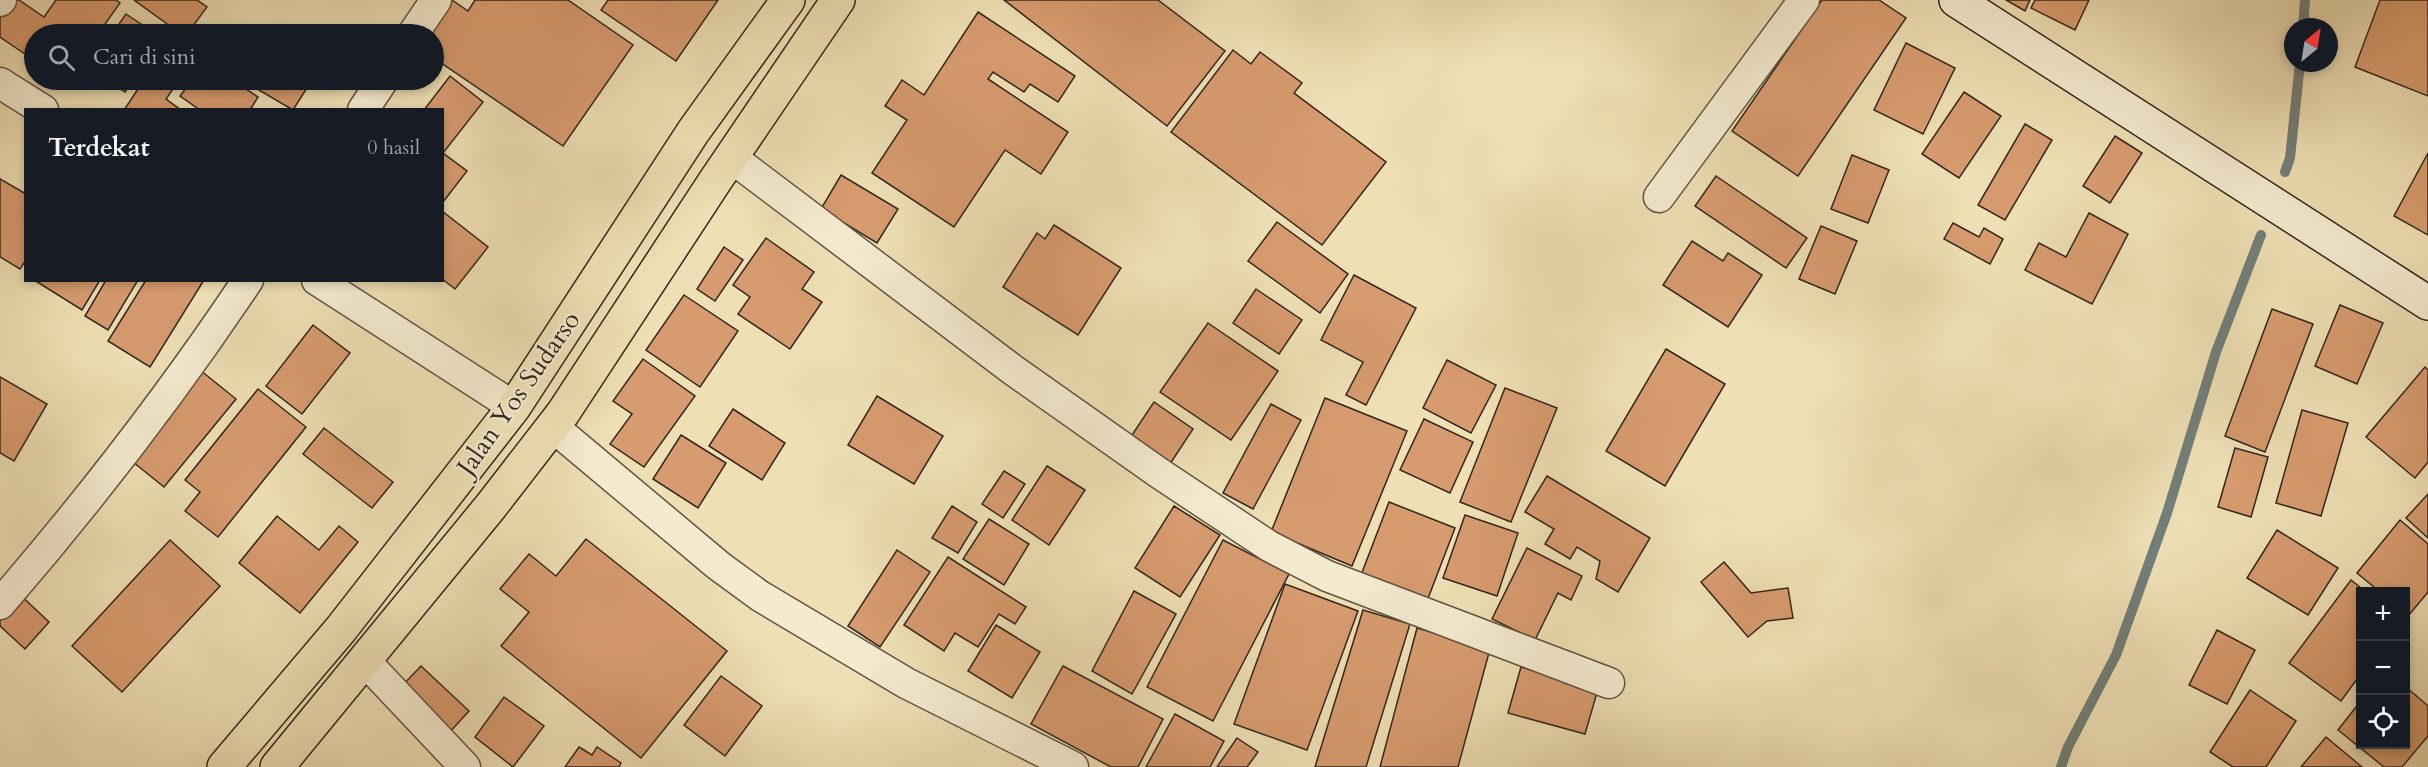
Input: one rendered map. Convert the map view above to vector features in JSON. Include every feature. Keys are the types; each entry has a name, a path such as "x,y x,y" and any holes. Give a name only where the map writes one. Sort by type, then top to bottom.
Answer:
{"highway":[{"name":"Jalan Yos Sudarso","path":"224,767 341,628 514,406 693,132 788,0"},
{"name":"Jalan Yos Sudarso","path":"277,767 491,506 552,426 838,0"}],"main road":[{"path":"1956,0 2428,303"}],"street":[{"path":"420,24 436,0"},
{"path":"1659,197 1804,0"},
{"path":"0,83 40,108"},
{"path":"364,108 376,90"},
{"path":"732,158 1013,370 1159,473 1269,546 1327,576 1609,683"},
{"path":"0,604 137,437 202,350 247,282"},
{"path":"320,282 514,406"},
{"path":"552,426 719,566 760,596 906,683 1073,767"},
{"path":"364,660 465,767"}],"building":[{"path":"13,0 19,0 44,17 56,0 116,0 120,3 105,24 24,24 24,53 0,37 0,18"},
{"path":"134,0 197,0 207,7 194,24 167,24"},
{"path":"445,0 452,0 468,11 475,0 568,0 633,45 563,146 444,65 444,24 428,24"},
{"path":"608,0 718,0 676,61 601,10"},
{"path":"1004,0 1158,0 1225,51 1167,126"},
{"path":"1822,0 1879,0 1906,18 1798,176 1732,131"},
{"path":"2006,0 2030,0 2025,11"},
{"path":"2035,0 2089,0 2075,30 2031,8"},
{"path":"2380,0 2428,0 2428,96 2355,67"},
{"path":"978,12 1075,76 1058,102 1030,84 1024,92 993,72 988,79 1068,132 1041,174 1005,150 954,227 872,173 907,120 885,106 902,80 924,95"},
{"path":"126,14 141,24 119,24"},
{"path":"1906,43 1955,68 1923,134 1874,110"},
{"path":"1233,50 1251,64 1260,52 1302,83 1294,93 1386,162 1322,245 1171,132"},
{"path":"450,76 483,102 444,152 444,108 426,108 439,90 444,90 444,84"},
{"path":"137,90 172,90 166,99 178,108 125,108"},
{"path":"184,90 247,90 258,97 251,108 197,108 180,96"},
{"path":"259,90 306,90 294,108 290,108"},
{"path":"1964,92 2001,116 1959,178 1922,154"},
{"path":"2025,124 2052,140 2005,220 1978,205"},
{"path":"2115,136 2142,153 2110,203 2083,186"},
{"path":"2428,153 2428,235 2394,216"},
{"path":"444,154 467,171 444,201"},
{"path":"1852,155 1889,170 1868,223 1831,209"},
{"path":"841,175 898,209 877,243 821,209"},
{"path":"1716,176 1807,238 1786,268 1695,206"},
{"path":"0,179 24,193 24,263 20,269 0,257"},
{"path":"444,213 488,247 455,289 444,281"},
{"path":"2089,213 2128,234 2092,304 2025,270 2039,243 2066,257"},
{"path":"1277,222 1348,274 1320,313 1248,261"},
{"path":"1953,223 1979,237 1984,228 2003,239 1990,264 1944,239"},
{"path":"1054,225 1121,268 1078,335 1003,287 1037,233 1045,239"},
{"path":"1821,226 1857,241 1835,294 1799,279"},
{"path":"766,238 814,272 802,289 822,302 790,349 738,314 750,297 733,285"},
{"path":"1692,241 1723,261 1728,253 1762,275 1728,327 1663,285"},
{"path":"724,247 743,260 715,301 697,289"},
{"path":"1354,275 1416,308 1366,405 1346,395 1363,362 1321,340"},
{"path":"37,282 99,282 82,310"},
{"path":"105,282 137,282 108,330 85,316"},
{"path":"145,282 203,282 150,367 108,341"},
{"path":"1256,289 1302,320 1279,354 1233,323"},
{"path":"684,295 738,331 700,387 646,350"},
{"path":"2340,305 2383,323 2357,384 2315,366"},
{"path":"2272,309 2313,324 2265,452 2225,436"},
{"path":"1208,323 1278,371 1231,440 1160,392"},
{"path":"313,325 350,353 302,414 266,386"},
{"path":"1666,349 1725,384 1665,486 1606,451"},
{"path":"643,359 695,396 644,467 610,444 632,414 613,401"},
{"path":"1447,360 1496,385 1471,433 1423,408"},
{"path":"2425,367 2428,370 2428,462 2415,478 2366,437"},
{"path":"200,370 236,399 164,487 128,458"},
{"path":"0,377 47,404 14,461 0,453"},
{"path":"1505,388 1557,408 1511,522 1460,502"},
{"path":"258,389 306,427 218,537 185,511 200,492 185,480"},
{"path":"877,396 943,436 914,484 848,445"},
{"path":"1325,398 1407,431 1352,566 1271,532"},
{"path":"1154,402 1193,429 1170,464 1130,438"},
{"path":"1271,404 1301,420 1253,509 1223,493"},
{"path":"733,409 785,443 762,480 709,446"},
{"path":"2302,410 2348,423 2321,516 2276,503"},
{"path":"1424,419 1473,442 1450,493 1400,470"},
{"path":"324,428 393,482 372,508 303,454"},
{"path":"681,435 726,463 698,508 653,479"},
{"path":"2235,448 2268,457 2251,517 2218,507"},
{"path":"1047,466 1085,490 1049,545 1012,520"},
{"path":"1004,471 1025,484 1003,518 982,504"},
{"path":"1547,476 1650,538 1618,592 1596,579 1600,561 1577,547 1570,559 1545,544 1554,529 1525,512"},
{"path":"2428,494 2428,538 2406,518"},
{"path":"1389,502 1455,528 1427,601 1361,575"},
{"path":"952,506 977,522 958,553 932,538"},
{"path":"1174,506 1220,535 1180,597 1135,568"},
{"path":"1465,515 1518,533 1497,596 1443,578"},
{"path":"277,516 319,550 339,526 358,542 300,613 239,563"},
{"path":"989,519 1029,544 1004,585 963,559"},
{"path":"2400,520 2428,544 2428,592 2410,614 2410,587 2374,587 2357,573"},
{"path":"2277,530 2338,568 2308,615 2247,578"},
{"path":"586,539 727,651 641,758 501,646 529,612 500,589 529,554 556,576"},
{"path":"170,540 220,586 122,692 72,646"},
{"path":"1223,540 1289,574 1213,721 1147,687"},
{"path":"1527,548 1582,576 1571,600 1558,593 1535,640 1492,619"},
{"path":"897,550 930,572 880,647 848,626"},
{"path":"948,557 1026,607 1015,624 999,614 978,647 955,633 944,651 904,625"},
{"path":"1724,562 1751,593 1788,588 1793,618 1767,621 1748,637 1701,582"},
{"path":"2351,580 2360,587 2356,587 2356,680 2341,701 2289,663"},
{"path":"1285,584 1358,611 1307,750 1234,724"},
{"path":"14,589 49,622 25,649 0,626 0,603"},
{"path":"1134,591 1176,614 1132,694 1092,671"},
{"path":"1363,610 1410,624 1366,767 1315,767"},
{"path":"996,625 1040,652 1012,698 968,671"},
{"path":"1417,628 1490,649 1458,767 1380,767"},
{"path":"2217,630 2255,650 2227,704 2189,685"},
{"path":"421,666 469,711 448,734 400,688"},
{"path":"1063,666 1163,719 1138,767 1111,767 1031,724"},
{"path":"1521,667 1598,689 1585,734 1508,713"},
{"path":"721,676 762,706 725,756 684,725"},
{"path":"2250,690 2296,721 2266,767 2233,767 2210,752"},
{"path":"2410,690 2428,706 2428,736 2402,767 2384,767 2362,749 2410,749"},
{"path":"504,697 544,726 513,767 475,737"},
{"path":"2356,707 2356,744 2338,730"},
{"path":"1175,714 1224,741 1210,767 1146,767"},
{"path":"2326,737 2362,767 2301,767"},
{"path":"1237,738 1258,752 1247,767 1217,767"},
{"path":"579,747 592,755 597,747 621,763 619,767 565,767"}],"waterway":[{"path":"2304,18 2305,0"},
{"path":"2285,172 2290,158 2299,72"},
{"path":"2061,767 2068,747 2116,655 2167,513 2216,352 2261,235"}]}
